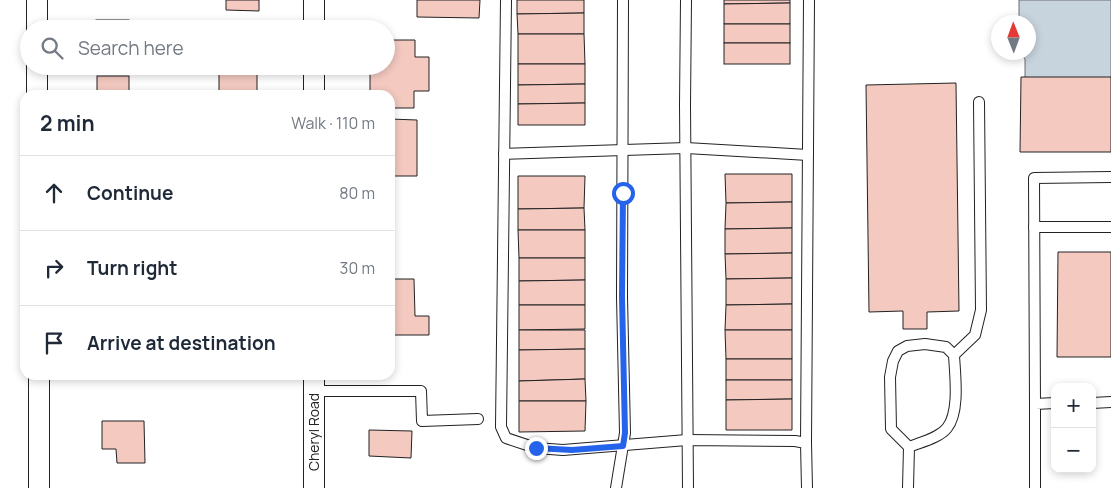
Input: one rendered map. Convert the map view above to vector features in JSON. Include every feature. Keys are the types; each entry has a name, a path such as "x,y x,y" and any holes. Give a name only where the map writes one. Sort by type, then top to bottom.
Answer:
{"street":[{"path":"37,0 37,20"},
{"path":"314,0 314,20"},
{"path":"37,75 37,90"},
{"path":"314,75 314,90"},
{"path":"39,380 39,488"},
{"name":"Cheryl Road","path":"314,383 314,488"}],"lane":[{"path":"506,0 501,427 506,438 536,448 572,450 687,440 795,441 806,443"},
{"path":"616,488 625,433 622,297 623,0"},
{"path":"686,0 688,488"},
{"path":"807,488 809,0"},
{"path":"954,355 975,335 982,310 979,102"},
{"path":"504,154 686,148 808,155"},
{"path":"1035,488 1034,178 1111,177"},
{"path":"1034,227 1111,227"},
{"path":"908,488 909,447 891,429 890,377 892,361 898,351 907,346 925,344 946,347 954,355 956,394 953,416 947,428 933,437 909,447"},
{"path":"314,383 421,391 422,421 478,419"},
{"path":"1096,403 1111,402"},
{"path":"1035,404 1051,403"}],"shaded area":[{"path":"1019,0 1111,0 1111,80 1036,81 1025,77 1025,60 1036,60 1036,15 1019,15"}],"building":[{"path":"226,0 259,0 259,11 226,10"},
{"path":"417,0 480,0 479,18 417,17"},
{"path":"517,0 584,0 584,13 517,14"},
{"path":"724,0 790,0 790,3 724,4"},
{"path":"790,3 790,24 724,24 724,4"},
{"path":"584,13 584,34 518,34 517,14"},
{"path":"724,24 790,24 790,43 724,43"},
{"path":"518,34 584,34 585,64 518,64"},
{"path":"395,40 415,40 415,57 429,57 429,91 414,91 414,108 395,108 395,90 370,90 370,75 395,75"},
{"path":"724,43 790,43 790,64 724,64"},
{"path":"518,64 585,64 585,84 518,85"},
{"path":"219,75 257,75 257,90 219,90"},
{"path":"97,76 129,76 129,90 97,90"},
{"path":"1021,77 1111,77 1111,152 1020,152"},
{"path":"956,83 959,311 927,312 927,329 903,329 903,311 869,312 866,85"},
{"path":"585,84 585,103 518,104 518,85"},
{"path":"585,103 585,125 518,125 518,104"},
{"path":"395,119 417,120 417,176 395,176"},
{"path":"725,174 792,174 792,202 726,203"},
{"path":"518,176 585,176 584,208 518,209"},
{"path":"792,202 792,228 725,229 726,203"},
{"path":"584,208 585,230 518,230 518,209"},
{"path":"792,228 792,253 725,254 725,229"},
{"path":"518,230 585,230 585,258 519,258"},
{"path":"1058,252 1111,252 1111,357 1057,357"},
{"path":"792,253 792,278 726,279 725,254"},
{"path":"519,258 585,258 585,280 519,281"},
{"path":"792,278 792,304 726,305 726,279"},
{"path":"395,279 414,279 415,316 429,316 429,335 395,335"},
{"path":"585,280 585,305 519,305 519,281"},
{"path":"792,304 792,330 725,330 726,305"},
{"path":"519,305 585,305 585,329 519,330"},
{"path":"519,330 585,330 585,349 519,350"},
{"path":"725,330 792,330 792,359 726,359"},
{"path":"585,349 585,379 519,381 519,350"},
{"path":"726,359 792,359 792,380 726,380"},
{"path":"585,379 586,401 519,401 519,381"},
{"path":"726,380 792,380 792,399 726,400"},
{"path":"792,399 792,430 726,430 726,400"},
{"path":"519,401 586,401 585,431 519,432"},
{"path":"102,421 144,421 145,463 117,463 116,449 102,449"},
{"path":"369,430 412,431 411,458 369,456"}],"route":[{"path":"536,448 572,450 623,446 625,433 622,297 623,193"}]}
